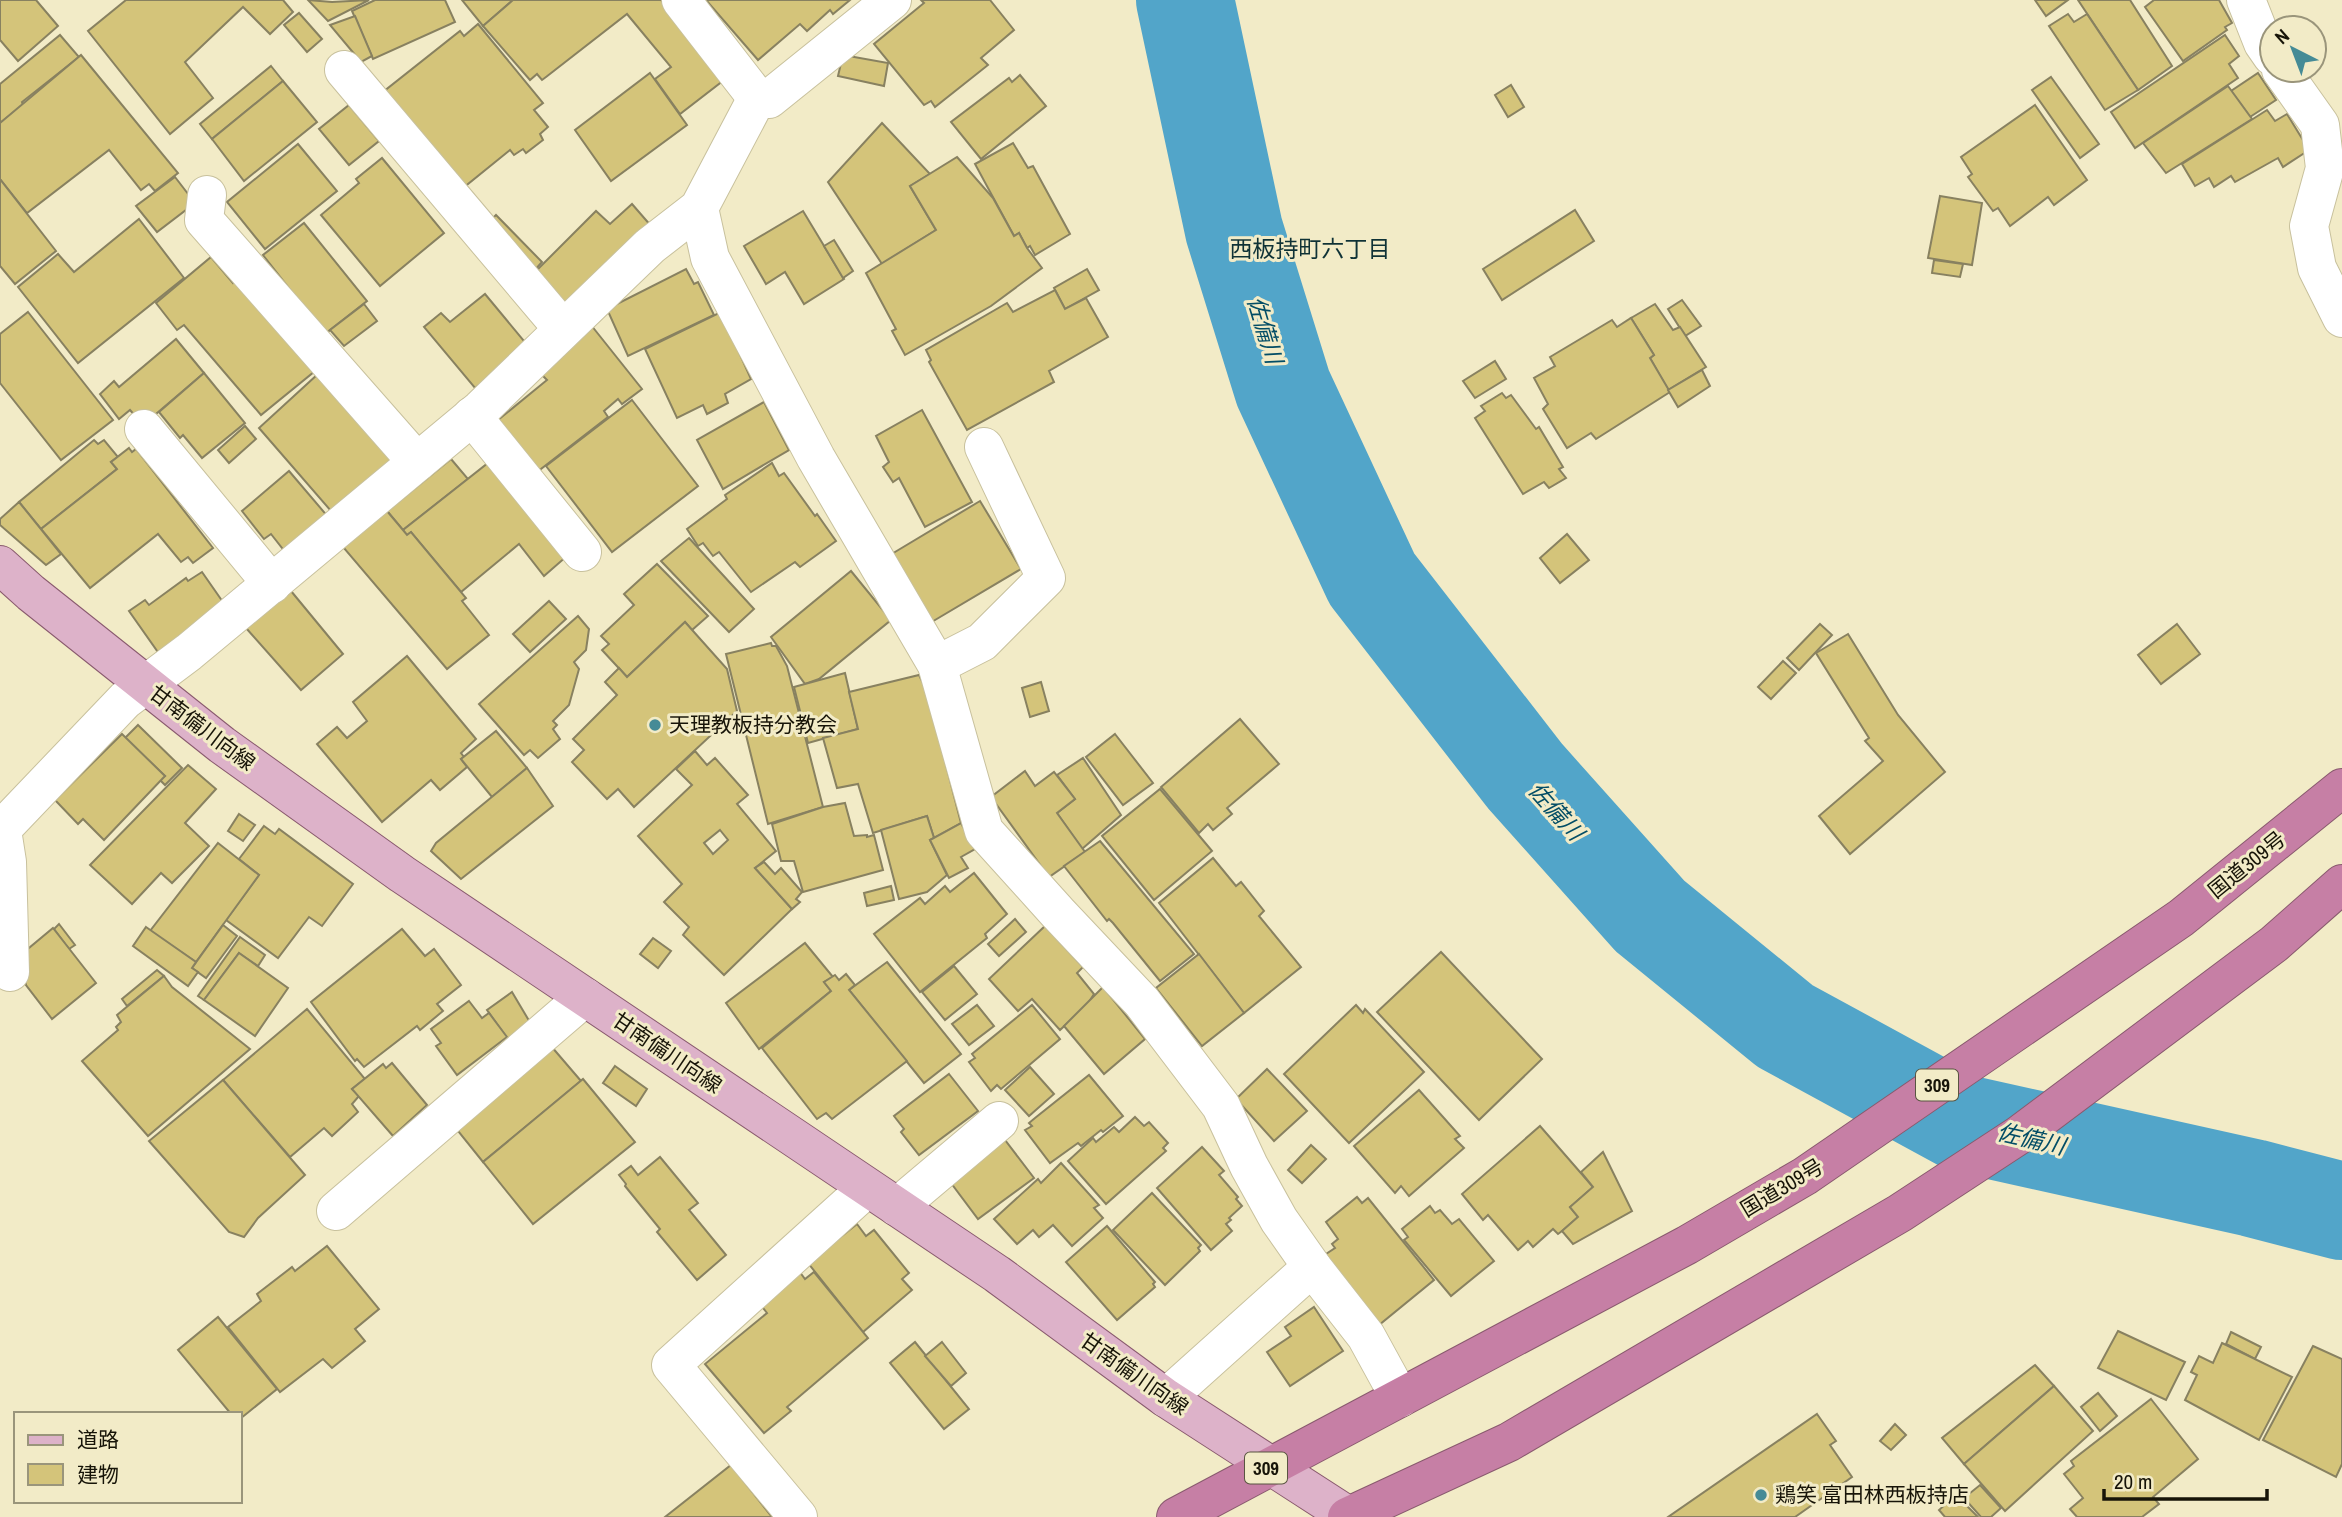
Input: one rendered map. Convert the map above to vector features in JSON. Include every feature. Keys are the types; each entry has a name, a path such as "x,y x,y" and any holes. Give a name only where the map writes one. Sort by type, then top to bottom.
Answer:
{"highway":[{"name":"国道309号","path":"1176,1517 1687,1245 1805,1176 2181,918 2342,788"},
{"path":"1349,1517 1509,1442 1900,1213 2019,1135 2274,944 2342,884"}],"main road":[{"name":"甘南備川向線","path":"0,565 222,745 402,874 997,1274 1166,1398 1349,1517"}],"street":[{"path":"681,0 757,98 769,99 892,0"},
{"path":"2246,0 2258,30"},
{"path":"344,70 564,329"},
{"path":"2291,84 2320,125 2325,168 2309,226 2318,268 2342,318"},
{"path":"10,972 7,862 1,830 125,700 189,652 418,463 472,416 650,246 699,208 757,98"},
{"path":"207,195 204,220 418,463"},
{"path":"699,208 710,258 816,458 937,665 984,831 1142,1002 1221,1106 1249,1166 1279,1220 1366,1336 1400,1398"},
{"path":"472,416 582,552"},
{"path":"144,429 272,584"},
{"path":"937,665 982,642 1046,578 984,447"},
{"path":"336,1211 585,997"},
{"path":"798,1517 671,1365 882,1198 999,1121"},
{"path":"1166,1398 1312,1267"}],"building":[{"path":"0,0 36,0 58,26 18,61 0,40"},
{"path":"126,0 283,0 293,12 270,34 243,7 185,62 213,98 170,134 88,31"},
{"path":"308,0 332,2 369,0 328,21"},
{"path":"375,0 445,0 455,22 373,59 352,11"},
{"path":"462,0 513,0 483,26"},
{"path":"513,0 661,0 724,80 680,114 655,79 671,67 627,14 542,80 537,74 530,80 483,26"},
{"path":"706,0 850,0 833,14 830,10 807,31 800,24 758,60"},
{"path":"921,0 990,0 1014,30 981,58 988,65 935,107 931,101 924,105 874,44 924,3"},
{"path":"2035,0 2068,0 2046,16"},
{"path":"2078,0 2130,0 2172,66 2138,90"},
{"path":"2154,0 2219,0 2232,23 2225,27 2227,30 2183,61 2145,7"},
{"path":"299,13 322,39 307,52 284,25"},
{"path":"2068,14 2074,22 2087,14 2138,90 2105,110 2049,26"},
{"path":"355,16 372,56 361,62 330,25"},
{"path":"478,24 543,103 534,110 548,127 540,134 543,140 526,153 523,149 514,155 510,150 463,188 383,92 460,31 464,36"},
{"path":"60,35 79,57 0,123 0,84"},
{"path":"2225,35 2239,56 2229,64 2238,78 2135,148 2111,112"},
{"path":"81,55 178,173 155,191 149,184 141,190 109,150 27,213 0,179 0,123"},
{"path":"843,55 888,63 884,86 838,76"},
{"path":"271,66 283,81 212,139 200,124"},
{"path":"650,73 687,125 611,181 575,130"},
{"path":"2258,73 2258,84 2265,84 2276,100 2250,117 2231,91"},
{"path":"1020,75 1046,106 981,159 951,122 1009,78 1012,82"},
{"path":"2051,77 2099,144 2080,158 2032,90"},
{"path":"283,81 317,122 244,181 212,139"},
{"path":"1511,85 1524,107 1508,117 1495,95"},
{"path":"2228,86 2252,119 2166,173 2143,143"},
{"path":"349,105 379,141 349,165 319,129"},
{"path":"2035,105 2087,180 2054,205 2048,197 2010,226 1998,208 1993,211 1968,177 1972,174 1961,157"},
{"path":"2267,110 2275,121 2287,114 2309,150 2283,167 2278,158 2235,182 2231,176 2214,187 2209,178 2195,186 2182,164"},
{"path":"882,123 930,174 910,186 936,230 882,264 828,182"},
{"path":"1013,143 1028,168 1033,166 1070,234 1035,255 1030,246 1027,248 1019,233 1014,236 975,164"},
{"path":"298,144 337,191 265,249 227,202"},
{"path":"957,157 993,198 1014,236 1019,233 1042,268 991,306 905,355 892,331 896,329 866,273 936,230 910,186"},
{"path":"382,158 444,233 380,286 321,215 359,183 356,179"},
{"path":"175,177 195,203 157,232 136,206"},
{"path":"0,179 56,251 15,284 0,266"},
{"path":"1940,196 1982,203 1972,265 1928,258"},
{"path":"632,204 652,227 568,308 533,274 596,211 610,224"},
{"path":"1575,210 1594,241 1502,300 1483,269"},
{"path":"803,211 844,279 804,304 785,272 766,284 744,246"},
{"path":"496,215 542,262 534,271 487,224"},
{"path":"139,219 184,278 78,363 18,287 58,254 74,272"},
{"path":"304,223 367,301 325,334 263,255"},
{"path":"834,240 853,271 843,278 824,246"},
{"path":"211,257 233,283 239,278 315,371 261,415 184,325 177,330 156,303"},
{"path":"1934,260 1963,264 1960,277 1932,273"},
{"path":"686,269 694,284 698,282 714,315 628,356 607,309"},
{"path":"1087,269 1099,290 1065,309 1054,288"},
{"path":"1055,290 1065,309 1086,298 1108,337 1049,371 1054,382 967,430 929,362 931,360 926,350 1007,303 1013,312"},
{"path":"485,294 529,347 475,388 424,327 441,313 450,322"},
{"path":"1682,300 1701,326 1685,336 1668,309"},
{"path":"364,304 377,321 344,346 330,330"},
{"path":"1655,304 1673,330 1680,327 1706,367 1668,390 1650,358 1654,355 1631,318"},
{"path":"28,312 113,420 61,460 0,383 0,334"},
{"path":"721,312 751,379 725,394 728,403 707,414 703,405 677,418 645,349"},
{"path":"1631,318 1654,355 1650,358 1670,392 1596,439 1591,433 1567,448 1543,409 1548,404 1534,378 1555,366 1550,357 1612,320 1617,327"},
{"path":"591,325 642,389 622,404 618,399 604,411 608,417 537,472 498,420 547,380 541,374"},
{"path":"176,339 204,373 143,425 130,410 119,419 100,394 114,381 119,387"},
{"path":"1495,361 1506,379 1475,398 1463,381"},
{"path":"1702,370 1710,386 1678,407 1668,390"},
{"path":"204,373 245,423 202,458 183,435 180,438 159,412"},
{"path":"318,374 394,460 338,519 259,428"},
{"path":"1502,393 1506,398 1511,395 1536,429 1539,427 1563,467 1559,469 1566,478 1549,488 1544,482 1523,494 1475,418 1485,411 1481,406"},
{"path":"632,400 698,486 612,552 546,466"},
{"path":"764,402 789,450 723,489 697,440"},
{"path":"922,410 972,502 925,527 899,478 893,482 883,467 889,462 876,436"},
{"path":"245,426 256,439 229,463 218,450"},
{"path":"94,440 98,444 104,440 118,457 111,462 117,469 41,529 19,502"},
{"path":"129,448 132,452 136,449 213,548 193,563 188,557 181,562 158,534 90,588 41,529 117,469 111,462"},
{"path":"451,459 468,479 403,530 387,511"},
{"path":"488,463 567,556 544,576 519,544 461,592 411,532 407,535 403,530"},
{"path":"772,463 779,476 784,473 836,541 800,567 795,562 751,592 719,552 713,556 703,543 698,546 687,529 727,499 725,495"},
{"path":"289,471 329,518 286,553 271,534 264,539 242,511"},
{"path":"980,501 1021,569 930,623 890,555"},
{"path":"19,502 61,554 46,565 0,525 0,519"},
{"path":"387,511 407,535 411,532 466,598 462,601 489,635 447,669 343,547"},
{"path":"1567,534 1589,560 1560,583 1540,558"},
{"path":"689,538 754,609 729,632 661,561"},
{"path":"657,564 708,616 692,630 685,622 627,677 602,650 609,644 601,636 634,605 624,594"},
{"path":"851,571 891,620 819,679 805,684 771,637"},
{"path":"202,572 225,605 160,655 129,611 145,600 149,605 186,578 188,581"},
{"path":"291,591 343,654 301,690 246,628"},
{"path":"549,601 566,619 530,652 513,634"},
{"path":"578,616 589,629 586,650 574,662 579,669 569,705 553,721 557,725 553,729 560,739 538,758 530,750 524,755 479,704"},
{"name":"天理教板持分教会","path":"685,622 727,669 737,711 634,807 618,789 607,799 572,762 584,750 573,739 617,695 605,682 619,668 627,677"},
{"path":"1820,624 1832,635 1799,670 1787,658"},
{"path":"2177,624 2200,654 2161,684 2138,655"},
{"path":"1848,634 1898,715 1945,772 1850,854 1819,816 1883,761 1865,741 1869,738 1816,653"},
{"path":"771,643 776,646 787,666 823,807 768,824 726,654"},
{"path":"407,656 476,739 461,753 464,757 461,759 467,767 440,790 431,780 382,822 317,744 337,727 347,738 367,721 353,702"},
{"path":"1783,661 1796,673 1771,699 1758,687"},
{"path":"845,673 858,729 808,743 794,687"},
{"path":"919,675 927,691 961,823 934,838 927,816 873,833 858,784 837,788 823,738 858,729 849,692"},
{"path":"1041,682 1049,711 1030,717 1022,688"},
{"path":"1240,719 1279,764 1227,808 1232,814 1213,830 1208,824 1199,833 1161,787"},
{"path":"138,725 182,768 165,785 160,780 165,776 125,738"},
{"path":"496,731 527,768 492,797 461,759"},
{"path":"122,734 165,776 104,840 83,819 78,824 55,800"},
{"path":"1115,734 1153,783 1123,805 1086,757"},
{"path":"695,751 707,765 715,758 748,795 737,804 776,851 755,868 792,909 724,975 683,935 689,927 664,902 682,884 638,836 692,785 676,769","holes":["720,830 728,840 713,854 704,843"]},
{"path":"1083,758 1121,815 1082,849 1057,813 1075,799 1057,775"},
{"path":"188,765 216,789 185,823 209,846 172,883 161,873 132,904 90,865"},
{"path":"527,768 553,806 461,879 431,851 436,843"},
{"path":"1025,771 1035,786 1054,772 1075,799 1057,813 1085,852 1049,877 991,797"},
{"path":"1160,789 1212,851 1154,900 1102,836"},
{"path":"845,803 854,836 874,835 883,870 803,892 794,861 781,861 772,824 823,807"},
{"path":"239,814 255,825 243,841 228,831"},
{"path":"927,816 934,838 930,840 947,875 927,892 899,899 881,830"},
{"path":"961,823 975,849 961,857 968,868 949,878 930,840"},
{"path":"264,826 275,834 279,829 353,884 322,926 309,917 278,958 226,920 259,875 239,859"},
{"path":"1100,841 1194,954 1160,981 1113,923 1109,919 1107,921 1064,866"},
{"path":"218,843 259,875 196,962 150,931"},
{"path":"1213,858 1236,886 1241,882 1264,911 1259,916 1301,967 1244,1013 1159,903"},
{"path":"764,862 775,874 781,868 802,892 796,899 800,902 792,909 755,868"},
{"path":"974,873 1007,914 985,934 987,938 920,992 874,934 920,898 925,904 945,886 950,892"},
{"path":"891,886 894,900 867,906 864,893"},
{"path":"1015,919 1026,932 999,956 988,944"},
{"path":"59,924 75,945 69,949 54,929"},
{"path":"223,925 237,936 206,978 192,968"},
{"path":"1045,926 1083,967 1077,973 1094,994 1087,1005 1060,1030 1032,999 1018,1011 989,979"},
{"path":"146,927 196,962 192,968 198,972 188,986 133,946"},
{"path":"53,928 96,983 52,1019 26,985 23,953"},
{"path":"402,929 425,956 434,949 461,985 437,1004 443,1011 420,1030 417,1026 364,1067 357,1059 355,1061 311,1002"},
{"path":"240,937 265,955 258,966 239,953 204,1000 198,996"},
{"path":"653,938 671,951 658,968 640,954"},
{"path":"805,943 833,977 824,982 831,991 759,1049 726,1003"},
{"path":"1441,952 1542,1059 1479,1120 1377,1012"},
{"path":"239,953 288,988 255,1036 204,1000"},
{"path":"1199,954 1244,1013 1202,1046 1156,988"},
{"path":"887,962 961,1054 924,1083 849,990"},
{"path":"954,966 977,994 945,1020 922,992"},
{"path":"157,970 164,976 127,1006 122,999"},
{"path":"846,974 855,985 849,990 907,1061 832,1119 826,1113 817,1119 762,1048 831,991 824,982 835,975 839,980"},
{"path":"164,976 172,987 250,1049 148,1136 82,1061 118,1030 116,1027 121,1022 117,1015"},
{"path":"1103,987 1145,1039 1104,1074 1064,1026"},
{"path":"512,992 531,1024 509,1041 487,1010"},
{"path":"469,1001 482,1018 489,1013 507,1037 457,1075 436,1046 441,1043 431,1029"},
{"path":"977,1005 994,1026 969,1045 952,1024"},
{"path":"1032,1005 1060,1039 1001,1089 997,1085 991,1091 969,1062 975,1058 972,1054"},
{"path":"1356,1005 1363,1013 1365,1009 1424,1072 1349,1143 1284,1074"},
{"path":"307,1009 365,1079 352,1089 359,1096 352,1104 358,1112 332,1136 324,1128 290,1157 223,1080"},
{"path":"551,1046 581,1081 483,1162 454,1126"},
{"path":"392,1063 427,1105 393,1136 352,1089 383,1064 386,1068"},
{"path":"615,1066 647,1089 636,1106 603,1083"},
{"path":"1030,1067 1054,1094 1029,1116 1005,1090"},
{"path":"1267,1069 1307,1111 1274,1141 1236,1099"},
{"path":"949,1074 978,1111 919,1155 901,1132 904,1129 894,1116"},
{"path":"1089,1075 1123,1116 1103,1132 1101,1130 1081,1146 1078,1143 1050,1163 1025,1130 1032,1126 1029,1123"},
{"path":"583,1079 635,1142 533,1224 483,1162"},
{"path":"223,1080 305,1175 258,1218 244,1237 229,1232 149,1141"},
{"path":"1419,1090 1460,1136 1455,1139 1464,1148 1409,1196 1401,1186 1395,1193 1354,1146"},
{"path":"1135,1117 1144,1126 1149,1122 1168,1143 1163,1148 1166,1151 1106,1204 1068,1161 1093,1138 1096,1142 1114,1127 1119,1132"},
{"path":"1540,1126 1593,1187 1570,1207 1578,1217 1562,1231 1558,1234 1553,1229 1533,1247 1528,1241 1518,1250 1488,1215 1483,1220 1462,1194"},
{"path":"1002,1136 1034,1178 978,1219 948,1179"},
{"path":"1311,1145 1326,1159 1302,1183 1288,1170"},
{"path":"1202,1147 1224,1171 1219,1175 1238,1197 1236,1199 1242,1206 1226,1224 1232,1231 1211,1250 1157,1188"},
{"path":"1603,1152 1632,1211 1573,1244 1562,1231 1578,1217 1570,1207 1593,1187 1581,1172"},
{"path":"660,1157 698,1203 689,1210 726,1255 697,1280 657,1232 660,1229 619,1175 631,1166 638,1175"},
{"path":"1061,1163 1099,1205 1094,1208 1103,1218 1072,1246 1053,1225 1039,1237 1033,1230 1017,1244 994,1219 1038,1179 1041,1183"},
{"path":"1152,1193 1201,1245 1198,1248 1200,1251 1165,1285 1113,1230"},
{"path":"1357,1197 1362,1203 1368,1198 1434,1280 1379,1325 1323,1256 1335,1248 1332,1244 1338,1239 1326,1222"},
{"path":"1430,1206 1435,1213 1440,1210 1452,1224 1459,1219 1494,1261 1451,1296 1404,1240 1408,1237 1402,1229"},
{"path":"857,1224 866,1236 874,1230 909,1273 902,1279 912,1290 863,1332 808,1263"},
{"path":"1107,1226 1155,1282 1155,1287 1117,1320 1066,1262"},
{"path":"327,1246 379,1309 355,1329 365,1341 332,1368 323,1359 280,1392 228,1327 261,1301 257,1294 292,1267 295,1271"},
{"path":"799,1271 805,1279 814,1272 868,1338 787,1407 791,1411 764,1433 705,1364 767,1313 760,1304"},
{"path":"1314,1307 1343,1351 1290,1386 1267,1352 1291,1336 1285,1327"},
{"path":"218,1317 277,1389 242,1417 242,1412 229,1412 178,1350"},
{"path":"2118,1331 2185,1362 2166,1400 2098,1368"},
{"path":"2231,1332 2261,1347 2255,1359 2226,1344"},
{"path":"915,1342 969,1409 944,1429 890,1363"},
{"path":"942,1342 966,1373 951,1386 925,1356"},
{"path":"2222,1343 2292,1377 2259,1440 2185,1400 2197,1375 2191,1372 2199,1356 2213,1363"},
{"path":"2313,1346 2342,1359 2342,1464 2336,1477 2263,1440"},
{"path":"2035,1365 2054,1386 1964,1464 1942,1438"},
{"path":"2054,1386 2093,1431 2005,1511 1964,1464"},
{"path":"2098,1393 2117,1416 2100,1431 2081,1407"},
{"path":"2151,1399 2198,1459 2153,1497 2159,1504 2142,1517 2077,1517 2070,1509 2083,1498 2064,1474 2074,1466 2071,1461"},
{"path":"1817,1414 1836,1441 1830,1445 1852,1477 1795,1517 1668,1517"},
{"path":"1895,1424 1906,1435 1891,1450 1880,1441"},
{"path":"731,1465 772,1517 665,1517"},
{"path":"1980,1485 2001,1508 1991,1517 1981,1517 1964,1498"},
{"path":"1956,1495 1978,1517 1945,1517 1939,1510"}],"waterway":[{"name":"佐備川","path":"1185,0 1234,230 1283,388 1372,579 1525,776 1650,916 1785,1026 1965,1124 2253,1188 2342,1211"}],"place":[{"name":"天理教板持分教会","path":"655,725"},
{"name":"鶏笑 富田林西板持店","path":"1761,1495"}],"district":[{"name":"西板持町六丁目","path":"1310,249"}]}
